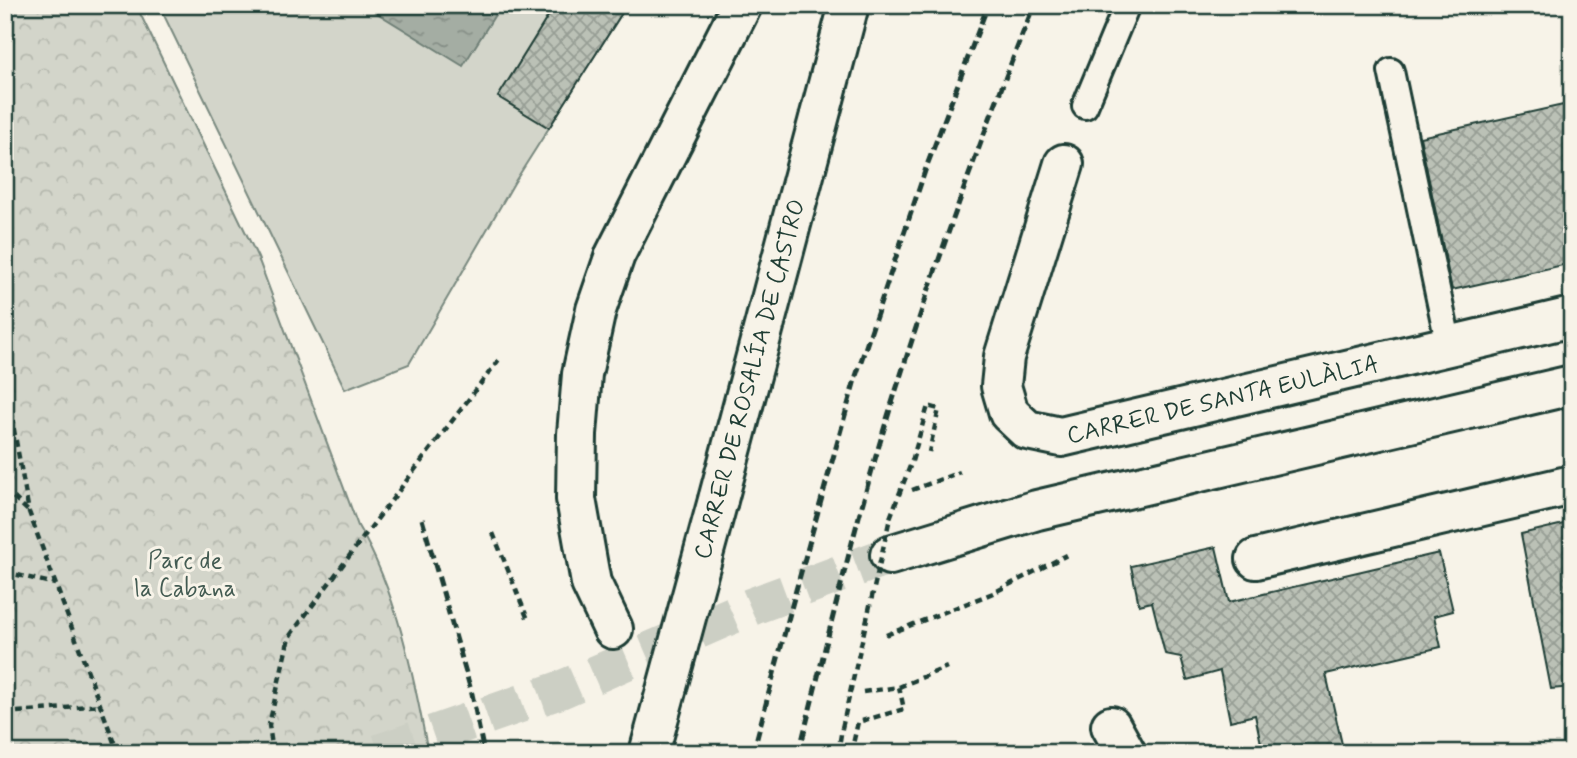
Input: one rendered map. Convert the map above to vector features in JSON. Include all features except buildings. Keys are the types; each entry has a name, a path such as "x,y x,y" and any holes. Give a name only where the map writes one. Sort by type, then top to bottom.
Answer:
{"street":[{"path":"613,629 591,583 576,499 577,434 582,374 596,310 615,255 742,5"},
{"name":"CARRER DE ROSALÍA DE CASTRO","path":"649,753 849,5"},
{"name":"CARRER DE SANTA EULÀLIA","path":"1064,164 1004,357 1001,386 1009,412 1027,430 1060,437 1572,317"},
{"path":"890,555 1037,510 1572,385"},
{"path":"1256,558 1572,485"}],"lane":[{"path":"1085,106 1127,5"},
{"path":"1391,71 1449,346"}],"path":[{"path":"273,753 269,725 289,637 501,357"},
{"path":"5,381 29,512 118,753"},
{"path":"838,753 890,518 912,461 928,406 939,409 929,452"},
{"path":"912,490 960,472"},
{"path":"5,489 29,512"},
{"path":"492,533 529,622"},
{"path":"5,572 56,585"},
{"path":"863,692 899,687 947,667"},
{"path":"851,753 858,722 904,709 899,687"},
{"path":"5,713 101,705"}],"green space":[{"name":"Parc de la Cabana","path":"5,5 136,5 258,258 358,526 383,578 410,666 428,753 5,753"},
{"path":"159,5 627,5 514,183 409,364 345,389"}],"water":[{"path":"364,5 501,5 463,66"}],"tunnel":[{"path":"379,753 560,690 753,606 890,555"}],"railway":[{"path":"753,753 856,376 926,168 988,5"},
{"path":"799,753 858,521 898,384 962,193 1034,5"},
{"path":"422,519 472,694 484,753"}]}
